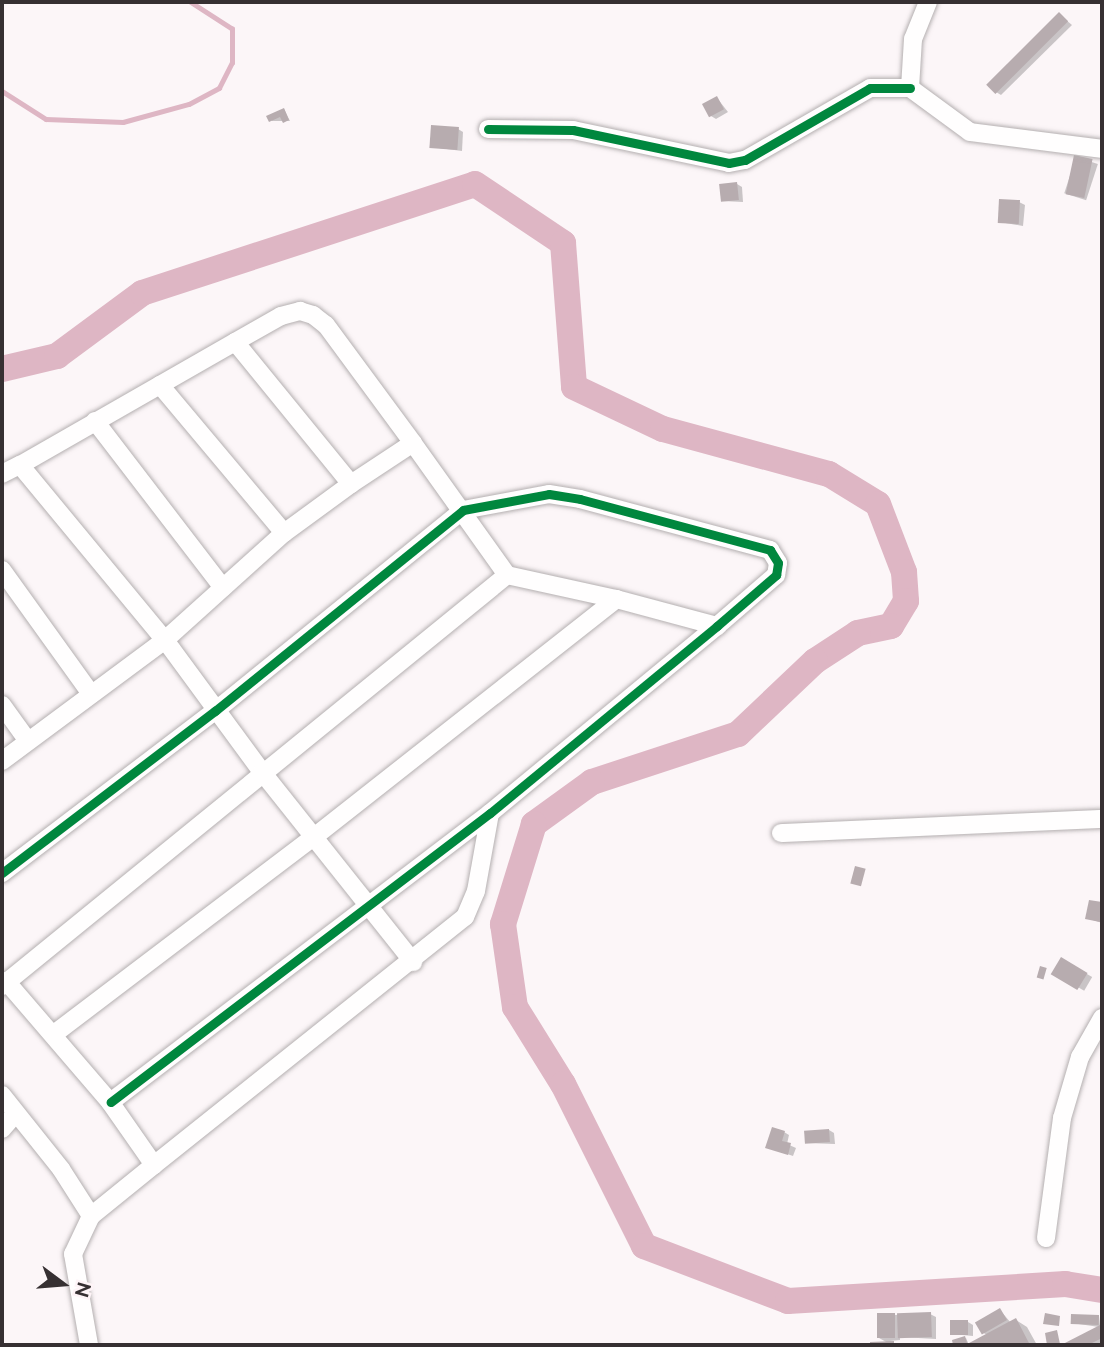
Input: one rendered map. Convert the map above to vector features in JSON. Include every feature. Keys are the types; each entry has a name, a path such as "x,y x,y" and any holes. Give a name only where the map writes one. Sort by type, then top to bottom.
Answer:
{"street":[{"path":"909,88 913,39 928,2"},
{"path":"488,129 573,130 729,163 745,160 870,88 909,88 970,132 1102,149"},
{"path":"2,474 281,316 300,311 313,315 326,325 463,510 507,575 616,598 717,626"},
{"path":"235,342 351,484"},
{"path":"160,385 285,533"},
{"path":"95,421 223,588"},
{"path":"2,761 165,640 285,533 351,484 413,443"},
{"path":"20,465 165,640 262,772 414,962"},
{"path":"2,873 215,711 463,510 550,494 770,550 778,563 776,575 489,813 365,904 110,1102"},
{"path":"2,570 91,694"},
{"path":"154,1165 110,1102 54,1034 4,983 507,575"},
{"path":"54,1034 314,837 616,598"},
{"path":"2,705 28,741"},
{"path":"89,1345 73,1254 90,1216 414,962 466,918 476,891 489,813"},
{"path":"781,833 1102,819"},
{"path":"1046,1238 1062,1118 1080,1057 1102,1018"},
{"path":"2,1095 61,1169 90,1216"},
{"path":"2,1129 16,1113"}],"building":[{"path":"1059,12 1068,21 995,94 986,85"},
{"path":"717,96 724,109 709,117 702,104"},
{"path":"284,108 289,120 283,123 280,117 269,122 266,116"},
{"path":"431,125 459,127 457,150 429,148"},
{"path":"1074,155 1093,159 1084,198 1066,194"},
{"path":"737,182 739,200 721,202 719,184"},
{"path":"999,199 1020,200 1019,224 998,223"},
{"path":"855,866 866,869 861,886 850,883"},
{"path":"1089,900 1102,902 1100,922 1085,919"},
{"path":"1061,957 1088,973 1077,990 1051,974"},
{"path":"1040,966 1047,968 1043,979 1037,978"},
{"path":"772,1127 785,1131 782,1141 791,1143 788,1155 765,1148"},
{"path":"829,1129 830,1142 805,1144 804,1131"},
{"path":"1000,1308 1007,1320 982,1335 975,1322"},
{"path":"931,1312 932,1337 898,1338 897,1313"},
{"path":"877,1313 895,1313 895,1338 877,1338"},
{"path":"1045,1313 1060,1316 1059,1326 1043,1324"},
{"path":"1071,1314 1099,1315 1099,1325 1071,1324"},
{"path":"1016,1318 1030,1345 965,1345 971,1342"},
{"path":"950,1320 968,1320 968,1335 950,1335"},
{"path":"1102,1324 1102,1338 1088,1345 1061,1345"},
{"path":"1057,1330 1060,1344 1047,1345 1045,1333"},
{"path":"965,1336 967,1343 953,1345 952,1340"},
{"path":"894,1341 894,1345 870,1345 870,1342"}],"waterway":[{"path":"2,91 46,119 123,122 189,104 219,88 232,63 232,29 190,2"},
{"path":"2,369 57,356 142,293 475,184 563,243 574,387 663,429 829,474 878,504 904,572 906,601 891,626 858,633 815,661 738,734 592,782 534,824 503,924 515,1007 563,1084 644,1246 788,1301 1065,1284 1102,1290"}],"cycle path":[{"path":"488,129 573,130 729,163 745,160 870,88 910,88"},
{"path":"2,873 215,711 463,510 549,494 580,499 770,550 778,563 776,575 490,813 110,1102"}]}
